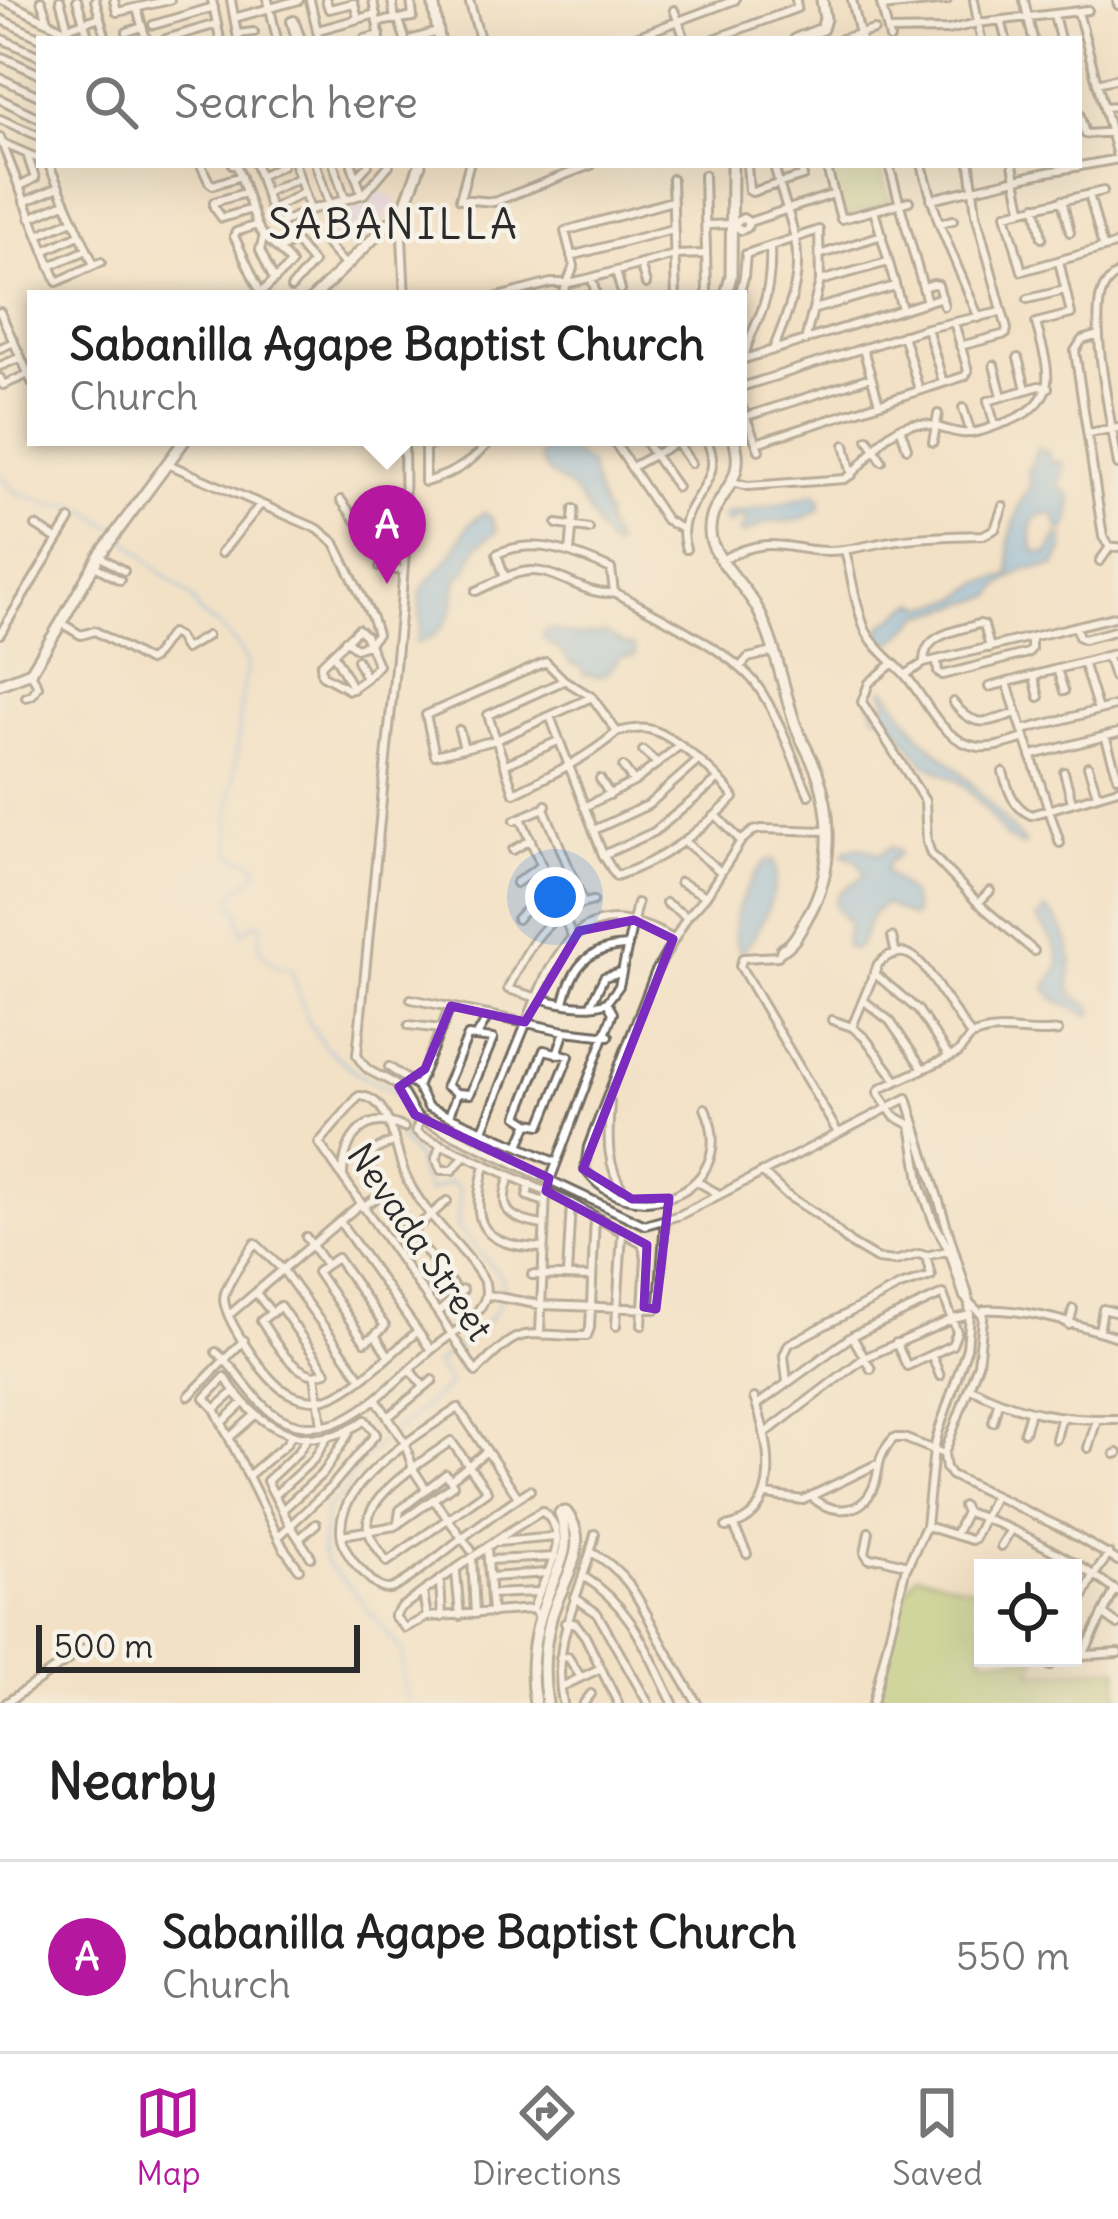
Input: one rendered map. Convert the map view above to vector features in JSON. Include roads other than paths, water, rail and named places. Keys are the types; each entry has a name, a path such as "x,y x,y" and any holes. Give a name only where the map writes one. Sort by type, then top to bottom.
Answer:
{"street":[{"path":"23,0 26,11"},
{"path":"41,0 48,22"},
{"path":"60,0 69,36"},
{"path":"77,0 88,36"},
{"path":"95,0 105,36"},
{"path":"114,0 117,13 168,0 176,36"},
{"path":"232,0 237,36"},
{"path":"234,17 269,4 299,0"},
{"path":"310,0 319,34 358,18 413,17 411,0"},
{"path":"326,0 329,9 354,3 358,18"},
{"path":"374,0 380,36"},
{"path":"392,0 407,36"},
{"path":"434,0 438,36"},
{"path":"470,0 478,36"},
{"path":"638,36 735,0"},
{"path":"722,36 797,8 796,0"},
{"path":"804,36 821,29 825,0"},
{"path":"817,36 829,24 825,0"},
{"path":"852,0 861,36 874,30"},
{"path":"946,0 881,3 889,35 938,34 977,23 1083,11 1118,159 1082,164"},
{"path":"974,0 980,36"},
{"path":"1024,0 1032,36"},
{"path":"36,55 0,37 7,2 65,28"},
{"path":"153,25 213,4 219,36"},
{"path":"269,4 276,36"},
{"path":"142,5 145,36"},
{"path":"674,10 684,36"},
{"path":"1054,15 1059,36"},
{"path":"59,36 65,28 100,17"},
{"path":"3,20 37,36"},
{"path":"1001,20 1005,36"},
{"path":"274,25 291,21 297,36"},
{"path":"183,36 217,24"},
{"path":"127,32 142,27"},
{"path":"0,56 36,72"},
{"path":"1091,59 1101,56"},
{"path":"0,77 36,94"},
{"path":"1097,83 1118,78"},
{"path":"30,91 36,79"},
{"path":"0,99 36,117"},
{"path":"1104,107 1118,106"},
{"path":"0,119 36,135"},
{"path":"1082,126 1084,134 1114,133"},
{"path":"1,140 36,158"},
{"path":"1,140 57,282 98,263 87,250 50,168"},
{"path":"19,187 35,178 27,153"},
{"path":"202,168 213,185 241,176"},
{"path":"237,168 263,238 281,249 291,264 266,290"},
{"path":"257,168 279,224 362,194 386,168"},
{"path":"260,176 276,168"},
{"path":"299,168 310,210"},
{"path":"317,168 328,203"},
{"path":"335,168 345,199"},
{"path":"353,168 362,194"},
{"path":"356,178 365,168"},
{"path":"405,290 401,216 419,168"},
{"path":"468,168 460,197 484,203 582,168"},
{"path":"733,290 735,168"},
{"path":"747,168 750,192 803,176 801,168"},
{"path":"773,350 794,290 795,240 775,168"},
{"path":"827,168 841,219 909,201"},
{"path":"890,168 927,302"},
{"path":"923,168 939,223 964,270 979,318"},
{"path":"960,346 1006,334 1007,329 976,214 970,168"},
{"path":"1014,168 1022,208"},
{"path":"931,199 1041,169"},
{"path":"704,176 707,290"},
{"path":"266,193 299,178"},
{"path":"672,179 676,290"},
{"path":"24,202 59,187"},
{"path":"1103,191 1006,214 1022,271 1118,244"},
{"path":"245,193 214,202 214,207 222,218 252,209"},
{"path":"270,210 304,193"},
{"path":"707,225 735,224 744,230 749,222 834,194"},
{"path":"1089,194 1102,247"},
{"path":"1062,200 1070,232"},
{"path":"565,290 573,271 565,231 672,201"},
{"path":"31,218 66,202"},
{"path":"1035,206 1042,238"},
{"path":"874,210 902,309"},
{"path":"321,290 401,216"},
{"path":"1097,223 1111,219"},
{"path":"38,235 74,220"},
{"path":"939,223 953,220"},
{"path":"257,225 234,236 259,290"},
{"path":"571,256 673,228"},
{"path":"907,232 918,229"},
{"path":"736,290 744,277 746,254 819,230 820,281 805,340"},
{"path":"44,250 80,234"},
{"path":"822,254 882,236"},
{"path":"263,238 260,250 274,280"},
{"path":"281,249 295,241 314,263 292,288"},
{"path":"324,242 346,266"},
{"path":"950,248 960,245"},
{"path":"747,343 768,289 770,248"},
{"path":"50,266 87,250"},
{"path":"525,290 674,255 706,254"},
{"path":"915,260 928,256"},
{"path":"731,481 748,486 838,480 852,475 900,427 919,423 971,433 1028,412 1048,388 1050,376 1036,323 1071,314 1059,261"},
{"path":"820,281 889,262"},
{"path":"640,264 646,284"},
{"path":"616,271 620,290"},
{"path":"1118,274 1105,285 1099,303 1099,335 1118,465"},
{"path":"591,278 594,290"},
{"path":"1094,280 1105,285"},
{"path":"747,358 902,309 943,302 937,284 923,287"},
{"path":"535,290 537,286"},
{"path":"814,309 895,286"},
{"path":"1028,299 1066,290"},
{"path":"0,312 3,328 27,370"},
{"path":"747,385 927,328 1001,312"},
{"path":"747,427 757,446 968,374 954,322"},
{"path":"927,328 944,383"},
{"path":"903,335 919,391"},
{"path":"1099,335 1074,341 1102,537 1114,547 1100,561"},
{"path":"0,348 14,342"},
{"path":"862,349 879,403"},
{"path":"0,366 21,357"},
{"path":"1018,358 1027,390"},
{"path":"994,365 1003,397"},
{"path":"0,378 3,385 27,375"},
{"path":"747,416 871,376"},
{"path":"995,426 988,401 1039,386 1048,388"},
{"path":"963,408 971,433"},
{"path":"933,442 938,414"},
{"path":"900,427 907,448"},
{"path":"1088,433 1115,429"},
{"path":"868,439 882,461"},
{"path":"845,445 852,475"},
{"path":"6,696 0,686 31,672 96,560 181,446"},
{"path":"404,446 403,571 356,1050 364,1067 399,1087 420,1119 645,1225 719,1194 904,1097 910,1101 970,1315 966,1353 934,1449 926,1526 908,1565 873,1703"},
{"path":"428,446 424,448 425,482 456,472 486,446"},
{"path":"618,446 666,520 682,529"},
{"path":"648,446 676,488"},
{"path":"632,466 666,446"},
{"path":"679,446 691,463"},
{"path":"686,549 682,529 713,468 710,446"},
{"path":"734,446 739,459 712,514 712,547 754,602 796,726 818,774 826,809 826,859 813,907 792,943 778,956 743,958 740,967 838,1133"},
{"path":"168,464 319,530 335,543 377,634 356,648 345,640"},
{"path":"780,482 781,495"},
{"path":"341,500 360,526 404,552"},
{"path":"221,553 260,505"},
{"path":"721,561 765,544 845,550 893,540 992,532 1004,506"},
{"path":"570,552 574,508"},
{"path":"962,519 962,535"},
{"path":"0,634 70,520"},
{"path":"557,524 589,529"},
{"path":"924,525 924,538"},
{"path":"36,526 57,539"},
{"path":"505,578 497,557 501,551 541,545 610,569 614,592 740,667 765,699 809,794"},
{"path":"845,550 863,623 876,646 905,675 945,729 960,740 988,747 1118,705"},
{"path":"96,560 124,571"},
{"path":"96,560 119,580"},
{"path":"380,567 403,571"},
{"path":"476,591 505,578 540,572 605,595 614,592"},
{"path":"905,675 924,663 1118,616"},
{"path":"62,623 81,635 95,631 148,661 171,633 185,649 207,636"},
{"path":"924,663 931,640 979,624 984,625 990,648"},
{"path":"1076,627 1081,639 1118,630"},
{"path":"358,629 377,665 352,689 322,675 321,665 358,629"},
{"path":"937,662 943,675 1028,653 1031,639"},
{"path":"333,652 352,689"},
{"path":"740,667 748,658 771,652"},
{"path":"989,687 1118,653"},
{"path":"1108,656 1114,677"},
{"path":"357,660 366,678"},
{"path":"592,697 496,740 435,755 426,716 546,662 592,697 617,732"},
{"path":"1082,662 1098,710"},
{"path":"892,664 869,683 862,702 925,801 931,854 1034,951"},
{"path":"1058,669 1064,691"},
{"path":"26,697 38,685 31,672"},
{"path":"1033,676 1039,697"},
{"path":"550,716 568,768 603,855 616,876 686,841 734,798 699,760 649,728 617,732 568,768 514,793 488,715 564,680"},
{"path":"1007,683 1060,844"},
{"path":"952,702 976,722 1017,713"},
{"path":"459,730 464,748"},
{"path":"1032,755 1118,733"},
{"path":"1106,736 1118,777"},
{"path":"503,765 559,741"},
{"path":"584,807 634,782 679,746"},
{"path":"644,751 658,764"},
{"path":"593,830 648,805 699,760"},
{"path":"1088,766 1097,794"},
{"path":"622,767 634,782"},
{"path":"1003,772 1010,796 1031,815 1118,789"},
{"path":"1064,772 1072,802"},
{"path":"600,779 610,795"},
{"path":"603,855 654,832 719,779"},
{"path":"572,936 562,912 531,839 518,819 545,806 588,902 562,912 534,940 508,989 590,1006 609,1001 619,986 637,903"},
{"path":"716,815 741,841"},
{"path":"705,1108 712,1133 706,1167 696,1181 669,1198 648,1205 595,1181 582,1170 660,963 741,841 760,829 825,831"},
{"path":"513,850 531,839"},
{"path":"686,841 722,870"},
{"path":"938,861 948,853"},
{"path":"516,883 542,865"},
{"path":"960,885 971,874"},
{"path":"680,882 706,896"},
{"path":"517,919 552,889"},
{"path":"978,903 990,891"},
{"path":"666,903 687,917"},
{"path":"1000,923 1008,915"},
{"path":"484,1130 536,997 551,964 572,936 592,925 634,920 673,939"},
{"path":"892,937 896,954"},
{"path":"564,1002 584,960 605,948 628,946"},
{"path":"851,1027 885,957 908,954 922,962 971,1036"},
{"path":"650,956 660,963"},
{"path":"590,1006 604,976 622,972"},
{"path":"874,973 918,1010 950,1057"},
{"path":"411,999 606,1037"},
{"path":"862,999 890,1021 923,1069"},
{"path":"595,1216 587,1336 540,1333 546,1191 606,1037 613,1012 609,1001"},
{"path":"417,1087 451,1006"},
{"path":"470,1034 495,1038 471,1098 444,1087 470,1034 488,1015"},
{"path":"832,1020 851,1027 875,1047 897,1081"},
{"path":"409,1025 441,1029"},
{"path":"982,1316 961,1290 949,1250 922,1192 910,1125 893,1116 878,1092 950,1057 971,1036 992,1029 1058,1031"},
{"path":"556,1054 565,1030"},
{"path":"543,1048 556,1054 572,1054 542,1128 516,1118 543,1048"},
{"path":"389,1067 417,1087 425,1103 555,1162"},
{"path":"399,1087 408,1081"},
{"path":"610,1092 609,1155 620,1187 632,1199"},
{"path":"449,1115 457,1093"},
{"name":"Nevada Street","path":"388,1120 378,1102 359,1096 319,1143 476,1372 514,1336 540,1333"},
{"path":"420,1119 418,1133 571,1203 644,1247 643,1325"},
{"path":"343,1178 345,1154 367,1124 388,1120 404,1128"},
{"path":"216,1352 276,1415 298,1424 322,1425 343,1419 376,1399 476,1313 487,1295 481,1275 428,1215 406,1177 388,1120"},
{"path":"519,1145 529,1123"},
{"path":"393,1142 376,1149 369,1161 374,1180 461,1291 438,1313"},
{"path":"441,1144 436,1159 441,1170 453,1170 464,1156"},
{"path":"486,1165 477,1207 485,1228 506,1245 542,1248"},
{"path":"762,1172 870,1256 888,1262 949,1250"},
{"path":"511,1175 504,1202 509,1213 518,1220 543,1225"},
{"path":"696,1181 719,1194"},
{"path":"530,1184 527,1196 545,1202"},
{"path":"229,1315 283,1270 309,1241 385,1192"},
{"path":"487,1295 541,1305 656,1309 669,1198"},
{"path":"411,1232 447,1201"},
{"path":"567,1276 571,1203"},
{"path":"340,1222 431,1350"},
{"path":"616,1326 622,1233"},
{"path":"309,1241 326,1265"},
{"path":"361,1378 283,1270 255,1243 224,1293 229,1315 277,1386 304,1399 340,1393 361,1378 417,1332"},
{"path":"787,1382 784,1355 788,1344 900,1286 931,1276 926,1256"},
{"path":"337,1258 385,1326 365,1342 317,1272 326,1265 337,1258"},
{"path":"532,1275 592,1276"},
{"path":"256,1293 272,1313"},
{"path":"747,1554 730,1526 756,1511 767,1496 768,1467 756,1402 852,1336 941,1294 957,1332 952,1345 906,1366 896,1343"},
{"path":"280,1306 326,1372 315,1375 297,1370 261,1321 280,1306"},
{"path":"1043,1317 1046,1307"},
{"path":"1069,1325 1073,1309"},
{"path":"1099,1332 1103,1309 1118,1313"},
{"path":"1118,1337 1043,1317 984,1310 980,1356 944,1454 951,1475 1062,1528 1118,1561"},
{"path":"764,1435 864,1358 970,1315"},
{"path":"375,1335 388,1354"},
{"path":"852,1336 871,1369"},
{"path":"189,1396 244,1340"},
{"path":"932,1356 940,1376"},
{"path":"410,1369 424,1387"},
{"path":"315,1375 322,1425"},
{"path":"299,1569 205,1397 225,1377 243,1403 271,1426 308,1437 351,1430"},
{"path":"838,1378 848,1389"},
{"path":"388,1417 433,1381"},
{"path":"970,1388 999,1402 1061,1418 1118,1419"},
{"path":"215,1409 234,1391"},
{"path":"376,1399 405,1443 412,1469 426,1489"},
{"path":"808,1400 817,1412"},
{"path":"993,1422 999,1402"},
{"path":"222,1424 243,1403"},
{"path":"518,1497 458,1408 360,1481 343,1515 342,1535 356,1565 386,1590 530,1490"},
{"path":"1024,1432 1030,1411"},
{"path":"230,1438 255,1415"},
{"path":"271,1426 276,1415"},
{"path":"1056,1439 1061,1418"},
{"path":"782,1419 791,1431"},
{"path":"1088,1448 1096,1419"},
{"path":"278,1537 376,1435 364,1420 351,1430 323,1472 282,1510"},
{"path":"248,1476 292,1434"},
{"path":"275,1495 314,1459 328,1436"},
{"path":"308,1437 267,1481 311,1558"},
{"path":"811,1496 834,1510 860,1504 870,1496 877,1464 898,1437 944,1454"},
{"path":"451,1441 487,1491 389,1562 369,1531 369,1518 382,1494 412,1469 451,1441"},
{"path":"342,1535 398,1523 434,1500 487,1451"},
{"path":"767,1496 798,1500 877,1464"},
{"path":"398,1523 400,1510 426,1489 446,1474 452,1482"},
{"path":"926,1526 974,1539 994,1496"},
{"path":"434,1500 472,1554 476,1614"},
{"path":"860,1504 866,1514"},
{"path":"955,1535 965,1509 1117,1591 1083,1655 1118,1653"},
{"path":"532,1609 427,1617 406,1628 394,1616 472,1554 542,1511 553,1523 561,1554"},
{"path":"539,1622 566,1536 560,1513 566,1512 573,1520 577,1550 548,1635 547,1703"},
{"path":"298,1539 316,1524"},
{"path":"1001,1546 1010,1531"},
{"path":"869,1532 865,1553 870,1560 908,1565"},
{"path":"562,1703 560,1658 566,1623 596,1534"},
{"path":"490,1545 557,1537"},
{"path":"1027,1554 1033,1542"},
{"path":"490,1545 492,1613"},
{"path":"591,1552 610,1562 639,1596 697,1703"},
{"path":"489,1560 561,1554"},
{"path":"532,1609 546,1573 561,1554"},
{"path":"1082,1600 1109,1554"},
{"path":"456,1570 460,1616"},
{"path":"491,1577 546,1573"},
{"path":"582,1576 605,1590 628,1616 673,1703"},
{"path":"440,1581 442,1617"},
{"path":"491,1594 538,1592"},
{"path":"423,1593 427,1617"},
{"path":"574,1597 597,1612 648,1703"},
{"path":"532,1609 540,1617 531,1672 535,1703"},
{"path":"1103,1614 1118,1625"},
{"path":"566,1623 575,1623 618,1703"},
{"path":"6,1703 84,1649"},
{"path":"560,1658 568,1657 580,1676"},
{"path":"560,1688 601,1668"},
{"path":"584,1703 591,1694"}],"water":[{"path":"562,446 590,465 606,526 616,545 611,548 578,497 549,473 540,457 546,449"},
{"path":"1037,448 1048,452 1052,462 1062,462 1059,485 1071,498 1065,530 1059,530 1055,516 1049,513 1037,516 1032,525 1031,540 1037,553 1048,553 1058,535 1064,538 1055,566 1024,570 993,596 921,616 893,643 877,640 882,625 917,602 926,607 960,598 980,583 1010,575 1009,541 1031,484 1028,473"},
{"path":"815,494 821,499 819,510 800,519 766,523 742,534 745,518 729,524 723,519 727,513"},
{"path":"484,513 497,531 478,545 466,571 456,580 451,611 441,628 416,643 423,588 467,527"},
{"path":"548,629 579,636 605,633 633,646 636,653 621,656 603,675 584,674 543,638"},
{"path":"886,689 922,738 962,773 1025,843 1023,847 1006,837 958,781 924,763 888,715 876,715 871,703 875,699 885,705 882,691"},
{"path":"861,847 880,854 891,847 898,850 886,871 911,895 915,914 912,917 885,904 875,912 853,950 845,941 849,924 836,902 865,873 857,861 843,855"},
{"path":"766,861 774,861 776,871 772,896 741,952 736,917 745,892"},
{"path":"1046,910 1064,932 1071,990 1093,1008 1090,1016 1055,999 1046,989 1059,957 1037,919"}],"waterway":[{"path":"0,475 16,492 54,505 79,506 114,528"},
{"path":"121,534 191,597 201,614 237,645 248,664 229,825 232,855 255,863 257,873 233,895 232,906 237,908 243,933 257,922 261,925 259,949 278,968 291,969 306,1017 323,1045 361,1076 392,1090 410,1125 400,1139 417,1158 429,1192 449,1182 459,1189 458,1228 501,1277 502,1291 492,1316 435,1364 450,1384 360,1461 342,1496 326,1507 322,1551 326,1564 402,1652 409,1703"}],"place":[{"name":"Sabanilla Agape Baptist Church","path":"387,584"}],"district":[{"name":"SABANILLA","path":"394,224"}]}
